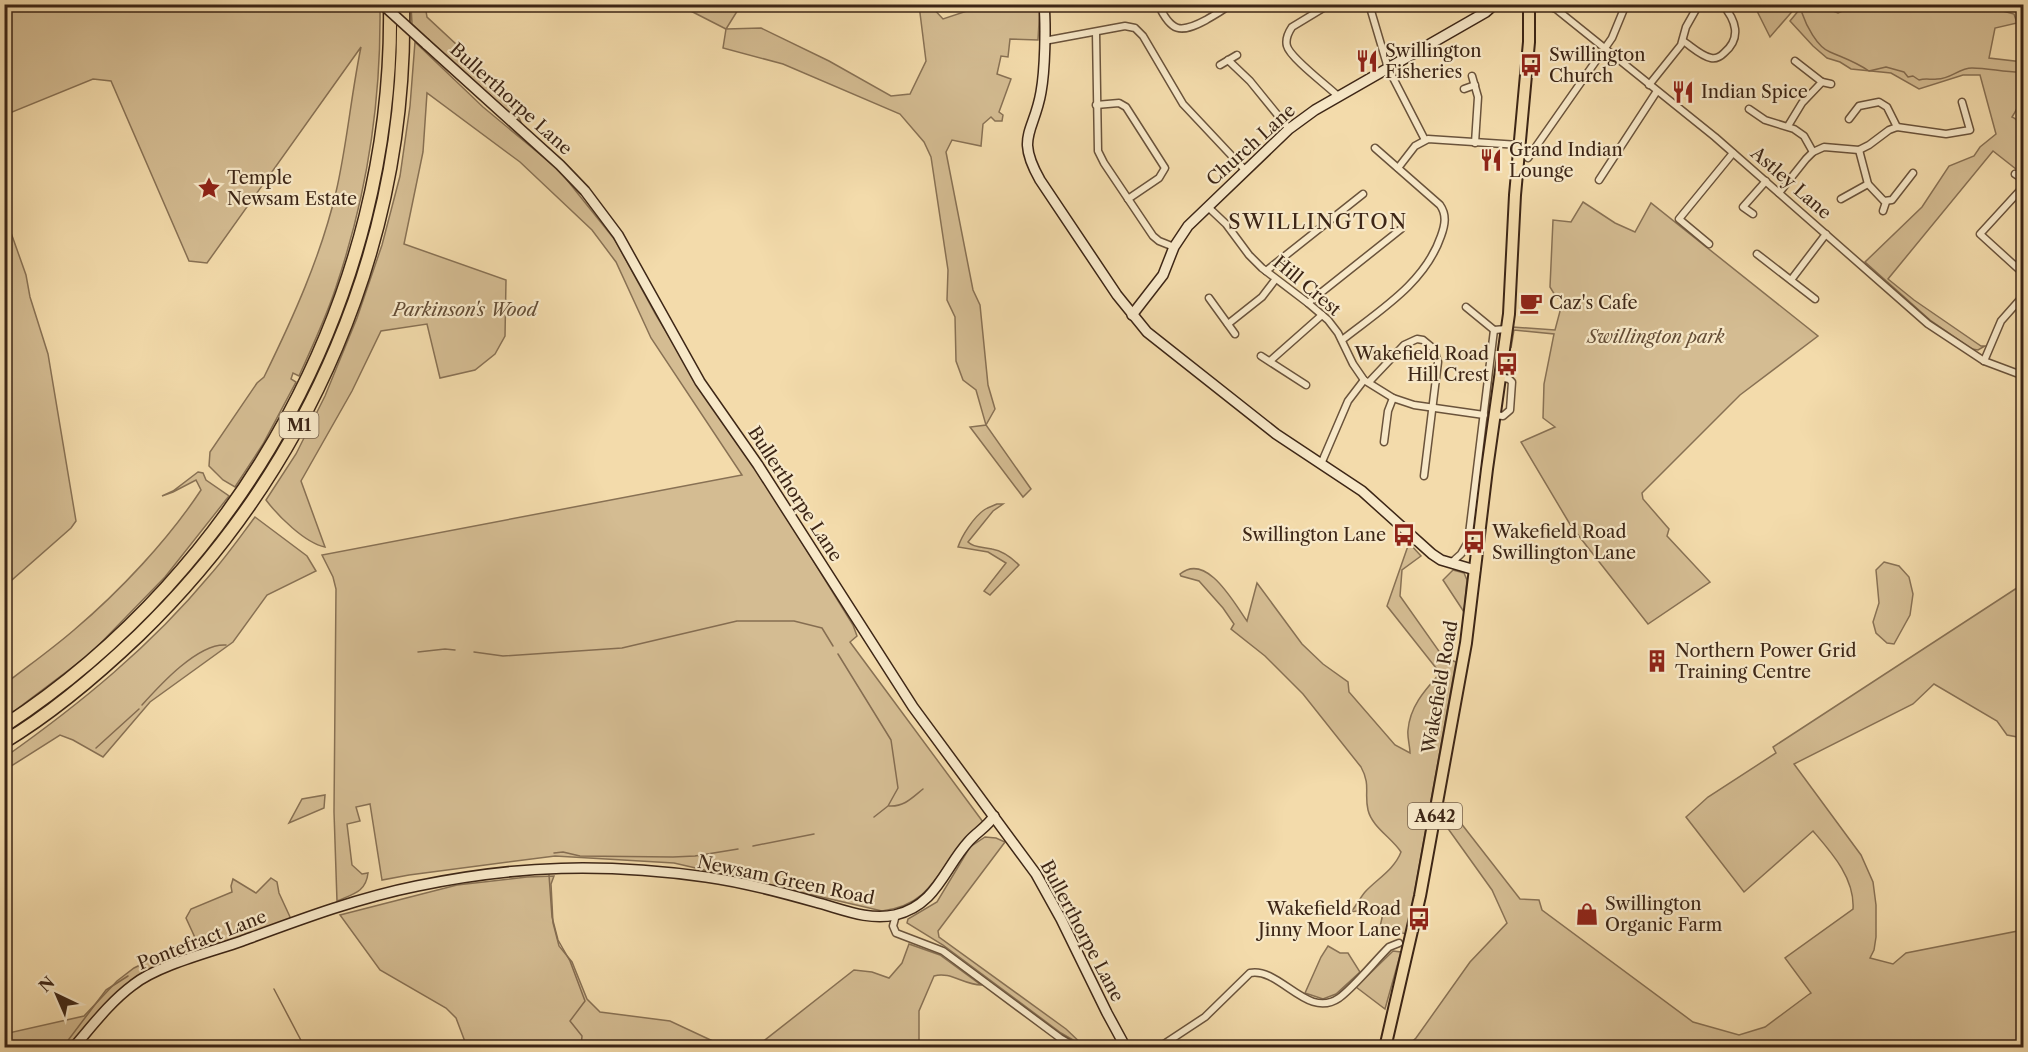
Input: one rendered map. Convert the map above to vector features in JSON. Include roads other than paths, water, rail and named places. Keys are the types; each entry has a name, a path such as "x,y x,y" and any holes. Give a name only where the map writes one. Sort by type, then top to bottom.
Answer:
{"highway":[{"name":"M1","path":"4,726 67,682 123,633 156,600 193,559 232,508 288,420 337,310 367,211 379,153 387,95 390,4"},
{"name":"M1","path":"4,742 64,701 104,668 173,602 240,520 283,455 300,424 326,372 357,298 379,222 399,110 404,46 403,4"}],"main road":[{"name":"Wakefield Road","path":"1385,1047 1420,896 1466,643 1489,415 1499,377 1511,292 1523,162 1519,145 1529,42 1529,4"}],"street":[{"name":"Bullerthorpe Lane","path":"382,4 560,165 585,190 606,218 627,251 700,382 758,465 913,707 994,816 1049,896 1126,1047"},
{"path":"1044,4 1041,90 1028,138 1029,157 1040,180 1132,315 1147,332 1176,356 1276,434 1362,491 1432,554 1450,563 1475,570"},
{"path":"1158,4 1168,23 1176,28 1184,29 1195,26 1230,4"},
{"path":"1330,4 1292,27 1288,32 1286,42 1293,55 1339,97"},
{"path":"1369,4 1388,68 1425,140"},
{"name":"Church Lane","path":"1132,315 1163,275 1174,247 1188,226 1288,129 1302,118 1486,12 1496,4"},
{"path":"1523,162 1618,28 1626,4"},
{"path":"1649,85 1683,41 1686,27 1699,4"},
{"path":"1683,41 1709,57 1717,58 1726,52 1734,42 1736,33 1733,20 1722,4"},
{"name":"Astley Lane","path":"1545,5 1556,9 1733,153 1928,324 1984,361 2024,376"},
{"path":"1044,41 1125,26 1135,28 1183,104 1245,170"},
{"path":"1096,32 1098,151 1153,236 1174,247"},
{"path":"1220,65 1237,55"},
{"path":"1228,60 1250,81 1288,129"},
{"path":"1795,61 1822,82 1831,84"},
{"path":"1472,76 1478,97 1475,142"},
{"path":"1788,126 1802,103 1822,82"},
{"path":"1464,89 1475,85"},
{"path":"1599,180 1657,91"},
{"path":"1849,119 1859,106 1879,102 1887,107 1897,127"},
{"path":"1779,193 1813,152 1824,147 1859,150 1897,127 1946,134 1970,132 1962,102"},
{"path":"1096,105 1119,104 1126,107 1165,168 1159,178 1128,199"},
{"path":"1749,109 1765,120 1788,126 1804,136 1813,152"},
{"path":"1398,168 1415,146 1425,140 1519,145"},
{"path":"1342,340 1411,285 1433,256 1444,229 1444,210 1375,148"},
{"path":"1859,150 1868,184 1886,202"},
{"path":"1710,244 1679,219 1733,153"},
{"path":"1886,202 1892,200 1913,173"},
{"path":"2015,174 2024,180"},
{"path":"1753,214 1743,207 1766,181"},
{"path":"1841,199 1868,184"},
{"path":"2024,186 1980,234 2024,274"},
{"path":"1266,271 1363,194"},
{"path":"1344,197 1350,204"},
{"path":"1883,211 1886,202"},
{"name":"Hill Crest","path":"1208,207 1226,224 1249,255 1275,280 1322,315 1342,340 1353,364 1367,381 1393,398 1414,405 1489,415"},
{"path":"1308,303 1401,229"},
{"path":"1381,234 1386,240"},
{"path":"1791,280 1826,234"},
{"path":"1757,254 1815,299"},
{"path":"1227,324 1262,297 1275,280"},
{"path":"1984,361 2001,321 2024,295"},
{"path":"1209,298 1235,334"},
{"path":"1466,308 1494,330 1506,329"},
{"path":"1270,361 1322,315"},
{"name":"Wakefield Road","path":"1450,563 1461,554 1468,542 1489,415 1494,330"},
{"path":"1321,464 1348,402 1404,345 1417,339 1423,340 1434,349 1438,362 1424,476"},
{"path":"1261,356 1306,385"},
{"path":"1489,415 1506,415 1510,410 1512,382 1499,377"},
{"path":"1384,442 1388,411 1393,398"},
{"path":"896,915 912,908 937,888 969,841 989,824 994,816"},
{"name":"Newsam Green Road","path":"331,910 415,886 480,874 582,867 651,870 715,879 770,890 861,915 879,917 896,915 893,926 896,933 943,951 1060,1038 1077,1047"},
{"name":"Pontefract Lane","path":"73,1047 112,1003 135,983 170,966 331,910"},
{"path":"1158,1047 1205,1017 1250,973 1258,972 1275,980 1300,997 1326,1004 1339,998 1389,948 1399,942"}],"waterway":[{"path":"1802,13 1816,41 1825,49 1869,71 1886,67 1904,72 1908,77 1913,76 1919,80 1942,79 1972,68 2024,72"},
{"path":"474,652 503,656 622,648 737,621 794,621 822,628 833,646"},
{"path":"142,705 169,677 192,658 215,646 226,645"},
{"path":"418,652 455,650"},
{"path":"838,654 891,740 898,788 888,806 874,817"},
{"path":"96,748 139,709"},
{"path":"889,806 903,803 923,789"},
{"path":"753,846 814,834"},
{"path":"554,853 563,852 580,856 673,857 738,849"},
{"path":"549,875 552,917 558,940 570,961 585,1001 570,1021 582,1036 581,1048"},
{"path":"63,1047 106,990 128,976"},
{"path":"274,989 305,1048"}],"place":[{"name":"Swillington Fisheries","path":"1367,61"},
{"name":"Swillington Church","path":"1531,65"},
{"name":"Indian Spice","path":"1683,92"},
{"name":"Grand Indian Lounge","path":"1491,160"},
{"name":"Temple Newsam Estate","path":"209,188"},
{"name":"Caz's Cafe","path":"1531,303"},
{"name":"Wakefield Road Hill Crest","path":"1507,364"},
{"name":"Swillington Lane","path":"1404,535"},
{"name":"Wakefield Road Swillington Lane","path":"1474,542"},
{"name":"Northern Power Grid Training Centre","path":"1657,661"},
{"name":"Swillington Organic Farm","path":"1587,914"},
{"name":"Wakefield Road Jinny Moor Lane","path":"1419,919"}],"district":[{"name":"SWILLINGTON","path":"1318,222"}],"park label":[{"name":"Parkinson's Wood","path":"465,310"},
{"name":"Swillington park","path":"1656,337"}]}
